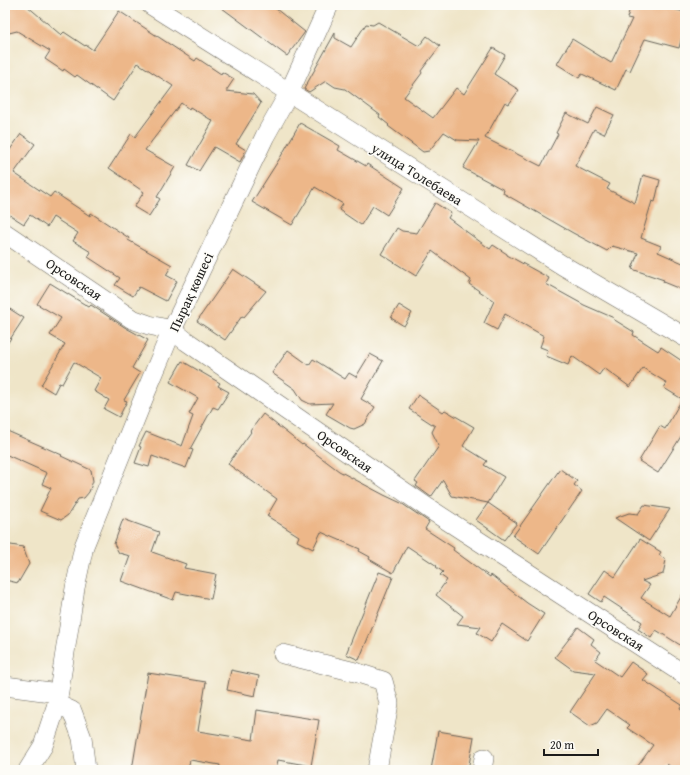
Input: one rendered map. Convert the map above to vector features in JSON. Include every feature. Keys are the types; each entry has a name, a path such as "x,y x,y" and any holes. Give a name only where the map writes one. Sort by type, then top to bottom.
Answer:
{"street":[{"name":"улица Толебаева","path":"151,5 562,265 685,337"},
{"name":"Пырақ көшесі","path":"28,770 43,746 58,699 75,588 84,546 172,330 265,136 289,93 329,5"},
{"name":"Орсовская","path":"5,233 132,319 149,325 172,330 428,508 685,675"},
{"path":"283,654 355,672 383,681 389,703 377,770"},
{"path":"5,686 58,699 72,711 82,738 86,770"}],"building":[{"path":"9,5 26,5 61,35 64,32 93,50 119,11 195,61 197,58 221,74 222,72 234,79 226,91 253,94 261,103 236,144 246,150 240,162 214,147 199,171 188,165 213,121 190,107 189,109 181,103 145,150 175,167 157,197 160,199 149,216 134,207 144,192 109,168 131,134 135,137 173,86 138,63 113,101 77,75 75,77 64,69 63,71 45,59 50,51 17,31 5,34 5,10"},
{"path":"218,5 271,5 305,32 287,56"},
{"path":"631,5 657,5 685,12 685,25 679,48 645,39 630,71 626,69 616,90 582,74 579,78 557,64 572,39 611,63 632,19 627,18"},
{"path":"378,22 419,46 427,36 440,46 404,97 433,118 456,88 464,94 493,48 505,55 494,74 519,90 509,104 505,102 485,138 541,166 558,134 556,133 566,113 588,124 597,107 614,115 604,134 594,129 575,166 610,184 607,189 635,203 643,175 660,180 655,202 652,201 641,238 661,246 658,252 685,264 685,291 663,282 664,280 632,269 638,253 612,246 607,251 503,193 504,190 463,168 479,141 457,140 444,132 429,151 423,152 388,126 389,125 379,117 380,115 345,89 335,87 326,81 309,92 304,89 335,33 335,38 351,47 366,24 373,25"},
{"path":"300,123 340,146 338,150 366,166 367,164 404,188 387,215 373,206 361,225 339,210 343,204 315,187 292,225 252,202"},
{"path":"21,134 35,144 14,173 50,197 54,192 90,216 91,213 129,238 128,240 172,265 166,275 177,281 166,301 139,287 133,296 115,285 120,278 88,257 91,252 73,241 78,233 53,217 47,227 30,215 24,224 5,212 5,157"},
{"path":"435,203 451,213 448,218 490,249 493,245 507,255 549,278 546,284 584,305 614,318 613,319 634,332 633,335 658,351 661,347 685,363 685,430 658,473 639,461 660,426 665,429 682,399 664,388 667,383 643,368 630,387 604,368 599,375 572,356 568,365 546,356 548,350 540,347 544,336 505,314 497,330 484,323 494,301 469,284 471,280 432,251 416,276 381,254 397,228 402,231 417,233"},
{"path":"233,269 266,291 244,317 242,316 225,340 197,321"},
{"path":"50,283 89,307 91,305 126,328 148,340 132,368 140,373 124,400 127,401 119,417 104,409 109,400 94,391 101,378 74,362 62,384 59,383 54,393 41,385 65,344 50,335 61,318 37,304"},
{"path":"399,305 412,313 404,326 391,318"},
{"path":"5,306 24,318 5,347"},
{"path":"288,350 309,365 313,359 345,379 349,373 356,377 370,354 383,361 361,399 375,407 365,424 354,429 350,428 326,414 333,403 310,404 302,400 295,389 272,373"},
{"path":"182,361 220,383 218,386 229,392 218,409 213,407 190,449 193,450 186,468 152,456 149,467 135,463 141,447 139,446 146,432 182,446 193,416 189,414 198,398 170,382"},
{"path":"418,395 443,412 445,410 474,427 463,446 487,461 484,465 504,477 488,503 452,496 443,480 431,497 416,486 418,483 415,481 439,446 432,432 435,426 409,409"},
{"path":"263,414 302,445 303,444 339,471 401,503 429,522 425,529 454,548 453,550 490,577 491,575 527,603 544,614 527,641 502,624 491,642 477,633 481,627 457,624 463,616 436,595 447,580 440,575 443,572 436,567 437,566 407,546 393,573 369,559 370,557 359,551 360,549 321,532 313,549 297,541 299,536 267,516 277,499 228,464"},
{"path":"5,430 62,455 61,456 91,470 93,481 89,492 84,498 78,499 68,515 61,520 40,511 51,488 42,484 47,473 5,454"},
{"path":"560,469 577,481 574,485 582,491 539,554 513,536"},
{"path":"488,503 517,523 504,540 476,520"},
{"path":"644,505 670,509 649,541 615,518 629,513 638,514"},
{"path":"123,519 159,532 152,552 186,564 184,568 216,574 211,599 176,592 173,600 121,581 130,556 119,553 114,544"},
{"path":"640,539 661,552 659,555 666,560 663,574 642,581 650,585 641,598 670,616 685,590 685,648 656,630 651,638 638,629 642,622 604,597 601,602 589,594 605,570 615,577"},
{"path":"5,544 23,547 29,564 18,583 5,580"},
{"path":"379,572 393,577 359,660 346,654"},
{"path":"578,627 594,639 591,644 601,652 595,660 620,677 631,662 648,674 643,680 682,705 680,709 685,713 685,770 675,770 667,764 662,770 635,770 653,745 627,728 630,725 607,709 597,723 590,726 570,712 596,673 573,670 555,657"},
{"path":"231,670 259,676 255,696 227,690"},
{"path":"148,673 206,682 198,731 253,740 257,710 319,720 311,766 278,760 276,770 219,770 220,765 190,760 188,770 132,770"},
{"path":"438,731 474,737 468,770 431,770"}]}
